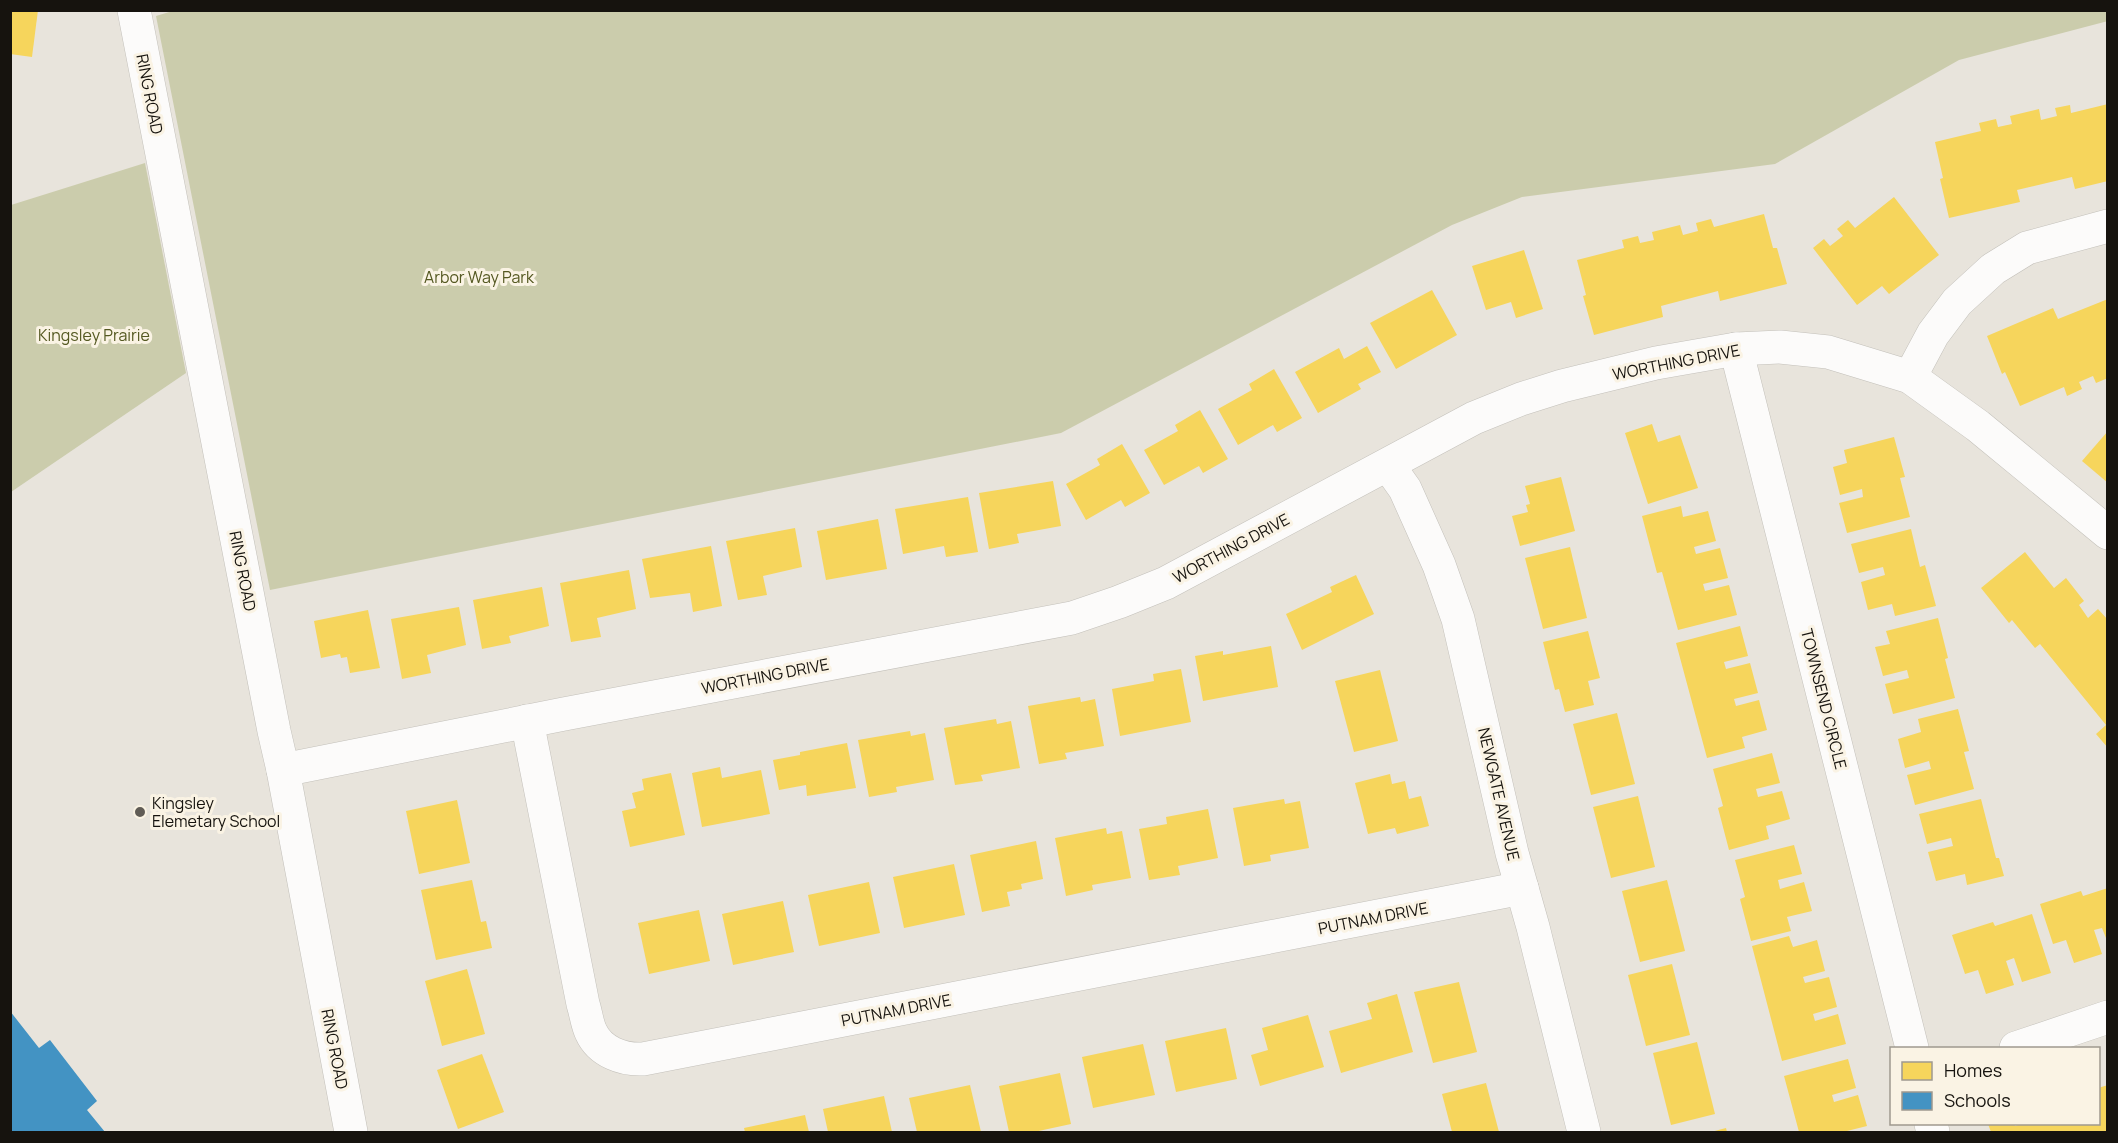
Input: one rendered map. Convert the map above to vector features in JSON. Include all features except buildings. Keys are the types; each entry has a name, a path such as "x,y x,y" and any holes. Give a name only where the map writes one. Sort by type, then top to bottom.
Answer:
{"street":[{"name":"RING ROAD","path":"134,10 283,770 351,1132"},
{"path":"1910,377 1934,334 1957,302 1994,269 2027,249 2108,226"},
{"name":"WORTHING DRIVE","path":"283,770 527,721 1072,618 1166,583 1474,418 1562,386 1656,363 1736,349 1780,347 1828,352 1910,377 1978,426 2108,533"},
{"name":"TOWNSEND CIRCLE","path":"1736,349 1912,1047"},
{"name":"NEWGATE AVENUE","path":"1388,465 1405,489 1435,555 1458,619 1522,888 1584,1132"},
{"name":"PUTNAM DRIVE","path":"527,721 583,1004 591,1033 601,1046 614,1055 630,1060 1522,888"},
{"path":"2019,1047 2108,1017"}],"green space":[{"name":"Arbor Way Park","path":"176,10 2107,10 2108,21 1959,60 1775,164 1522,197 1452,225 1061,433 270,590 156,16"},
{"name":"Kingsley Prairie","path":"145,163 186,373 11,492 11,205"}],"place":[{"name":"Kingsley Elemetary School","path":"140,812"}]}
